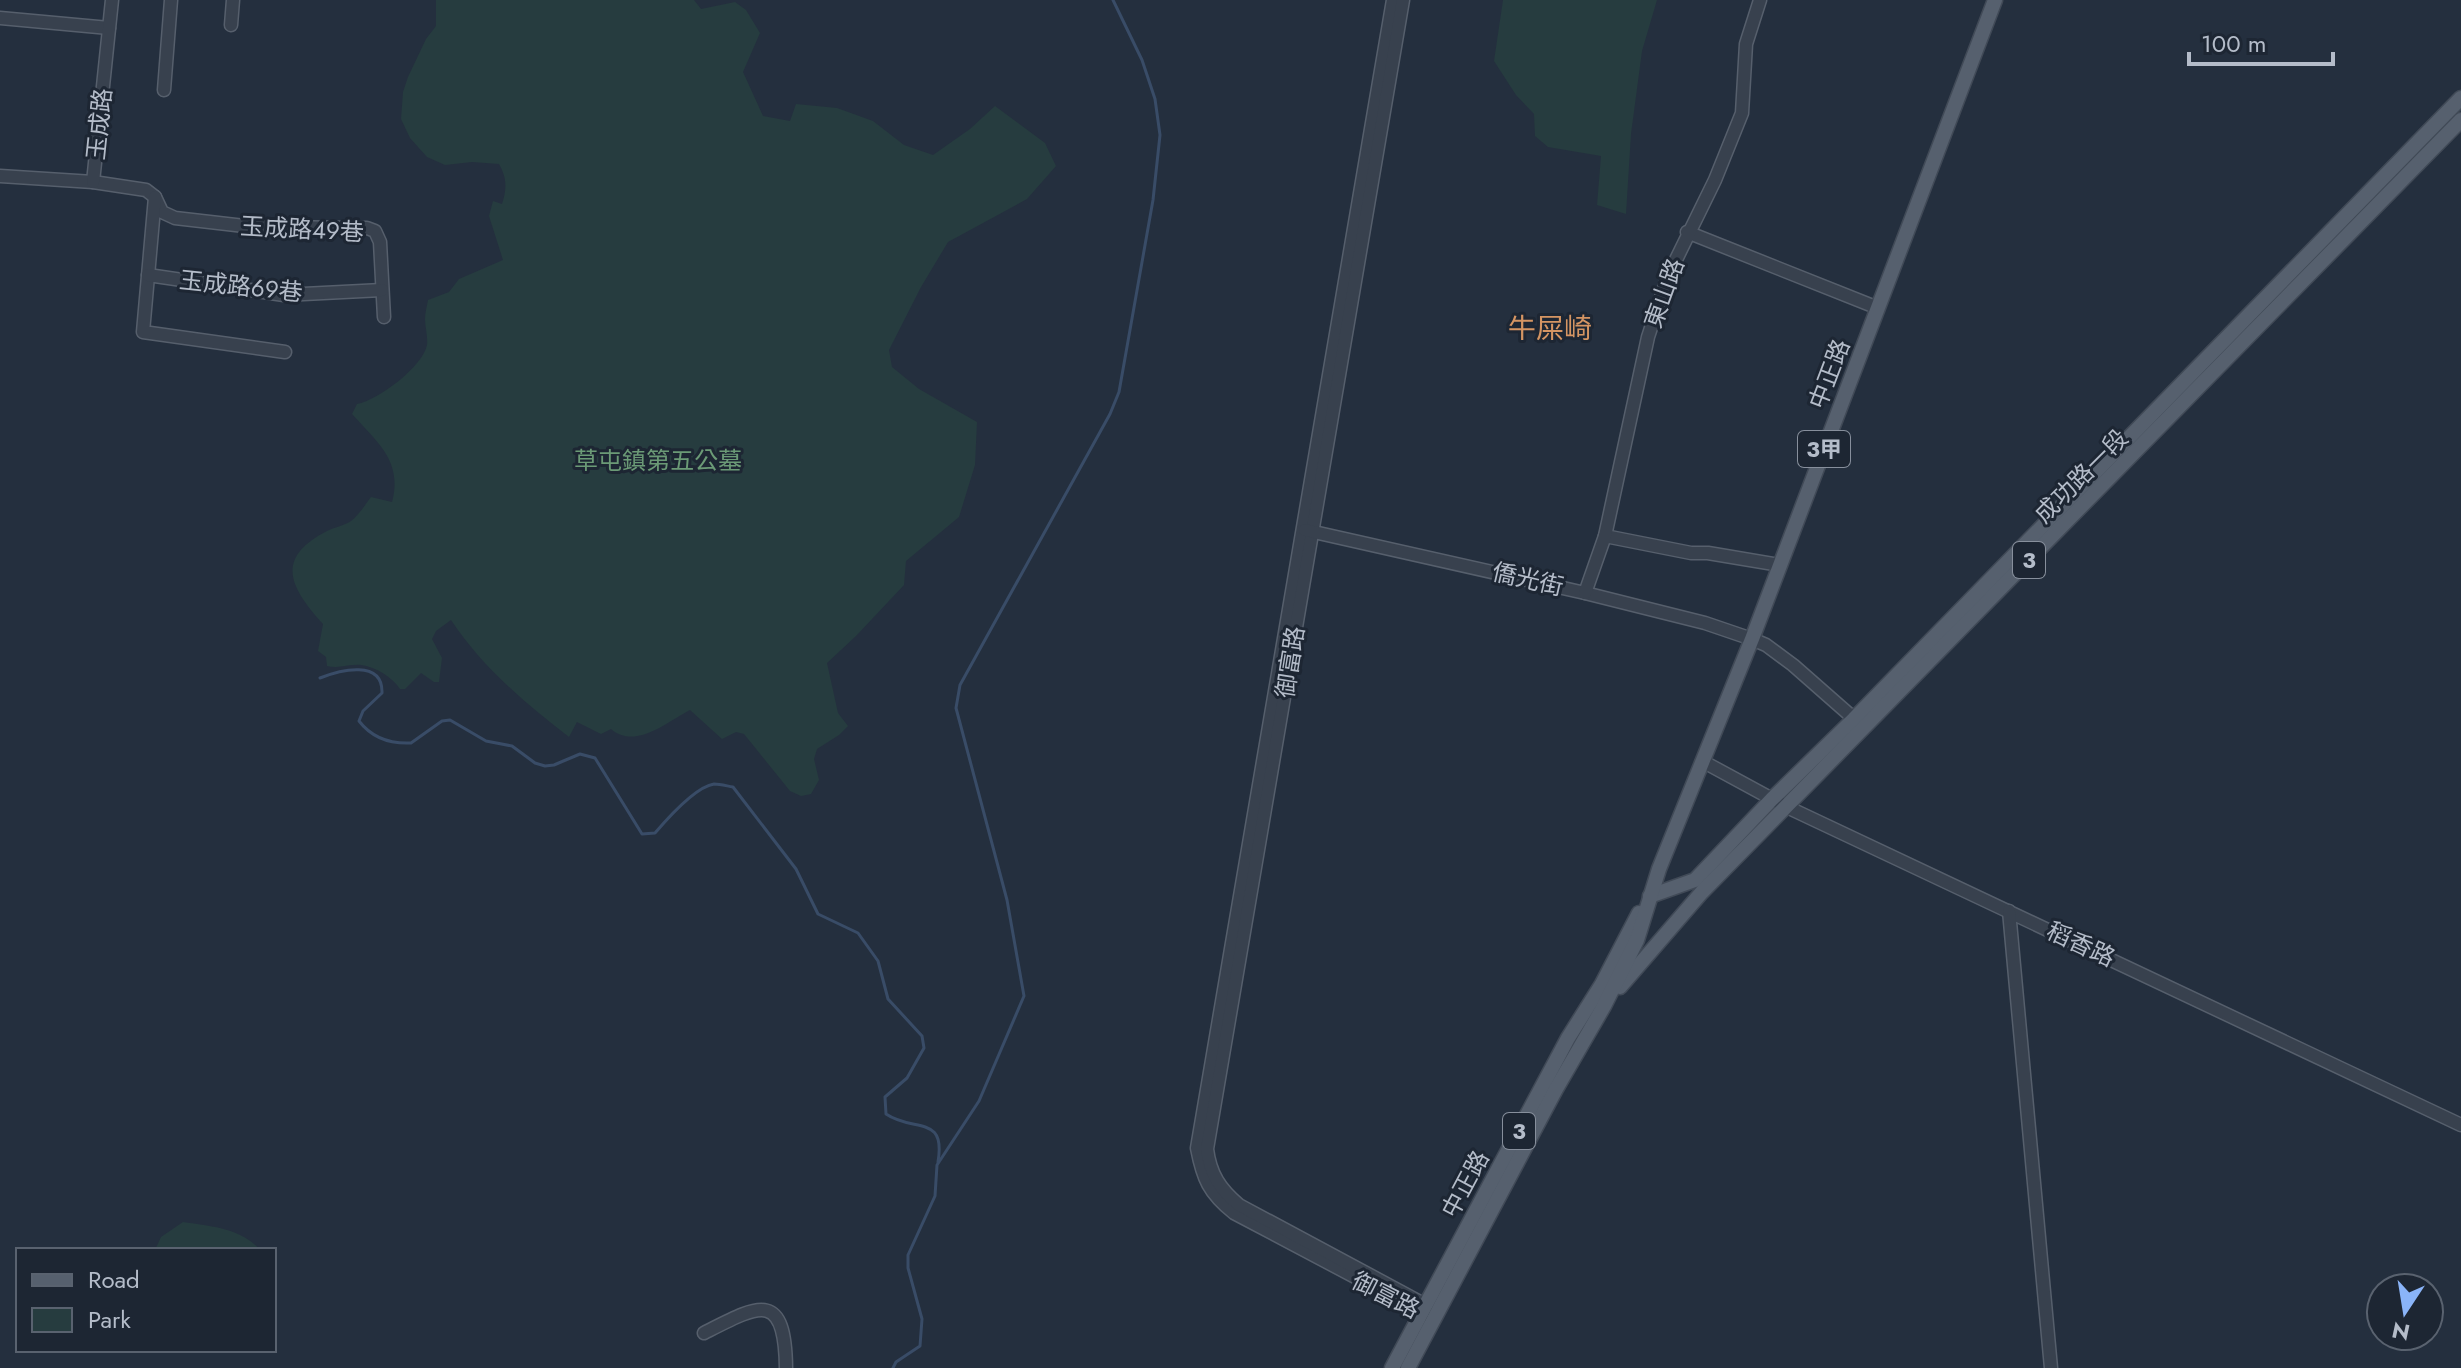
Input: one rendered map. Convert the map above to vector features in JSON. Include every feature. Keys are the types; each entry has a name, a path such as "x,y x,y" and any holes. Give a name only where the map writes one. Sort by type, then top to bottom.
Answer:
{"main road":[{"name":"中正路","path":"1392,1368 1604,1006 1637,940 1650,896 1752,639 1995,0"},
{"name":"成功路一段","path":"1604,1006 1702,892 1787,807 1859,723 2461,98"},
{"name":"成功路一段","path":"1650,896 1695,880 1772,799 1859,723 2461,120"},
{"name":"中正路","path":"1408,1368 1426,1312 1568,1038 1602,984 1629,929 1650,896"}],"street":[{"name":"玉成路","path":"112,0 93,182 146,190 155,197"},
{"path":"164,90 171,0"},
{"path":"231,25 233,0"},
{"name":"御富路","path":"1393,0 1207,1149 1209,1165 1217,1183 1239,1205 1426,1312"},
{"name":"御富路","path":"1307,530 1338,391 1403,0"},
{"name":"東山路","path":"1585,593 1605,536 1648,337 1668,276 1715,180 1742,113 1746,44 1760,0"},
{"path":"0,18 109,28"},
{"path":"0,176 93,182"},
{"path":"155,197 143,332 285,352"},
{"name":"玉成路49巷","path":"155,197 162,212 175,218 253,227 367,228 375,231 380,242 384,317"},
{"path":"1687,232 1878,308"},
{"name":"玉成路69巷","path":"148,275 284,295 382,290"},
{"name":"僑光街","path":"1307,530 1585,593 1705,623 1752,639 1784,658 1859,723"},
{"path":"1605,536 1691,553 1780,565"},
{"name":"稻香路","path":"1702,761 1787,807 2461,1125"},
{"path":"2009,911 2051,1368"},
{"path":"704,1333 747,1311 763,1308 773,1313 782,1325 786,1368"}],"green space":[{"name":"草屯鎮第五公墓","path":"436,0 694,0 701,9 735,2 746,10 760,33 743,72 763,116 790,121 796,104 837,108 873,121 904,145 933,155 970,129 995,106 1045,143 1056,166 1027,199 948,242 889,350 892,367 919,389 977,422 975,465 959,517 906,561 904,585 827,663 838,713 848,726 817,749 814,759 819,780 811,794 801,796 790,791 744,734 736,732 722,739 690,710 640,735 620,735 611,729 601,734 577,722 569,737 505,683 451,620 436,631 432,639 442,658 439,682 421,673 405,689 400,689 378,670 367,666 327,666 326,657 318,651 323,624 303,598 293,574 299,552 327,531 351,521 371,497 392,502 394,475 386,453 352,414 357,404 377,396 399,381 424,353 428,300 449,292 459,279 503,260 489,216 493,201 502,204 505,193 505,179 499,164 472,162 445,165 427,157 410,138 401,119 403,92 408,77 426,39 436,26"},
{"path":"1503,0 1657,0 1642,51 1631,134 1626,214 1597,205 1601,156 1548,147 1535,136 1534,114 1516,95 1494,61"},
{"path":"183,1222 235,1233 258,1248 156,1248 161,1237"}],"waterway":[{"path":"893,1368 896,1362 920,1346 922,1319 908,1268 908,1255 935,1196 937,1165 979,1101 1024,996 1007,900 956,708 960,685 1110,414 1119,392 1153,200 1160,135 1155,99 1142,60 1113,0"},
{"path":"320,678 349,670 368,671 376,675 382,693 363,711 359,721 370,732 389,741 411,743 442,721 450,720 486,741 512,746 535,763 545,766 580,754 595,758 642,834 655,833 682,804 707,786 733,787 796,869 818,914 858,933 878,961 888,999 922,1036 924,1048 907,1078 885,1097 886,1114 932,1131 939,1147 938,1162"}],"district":[{"name":"牛屎崎","path":"1550,328"}]}
